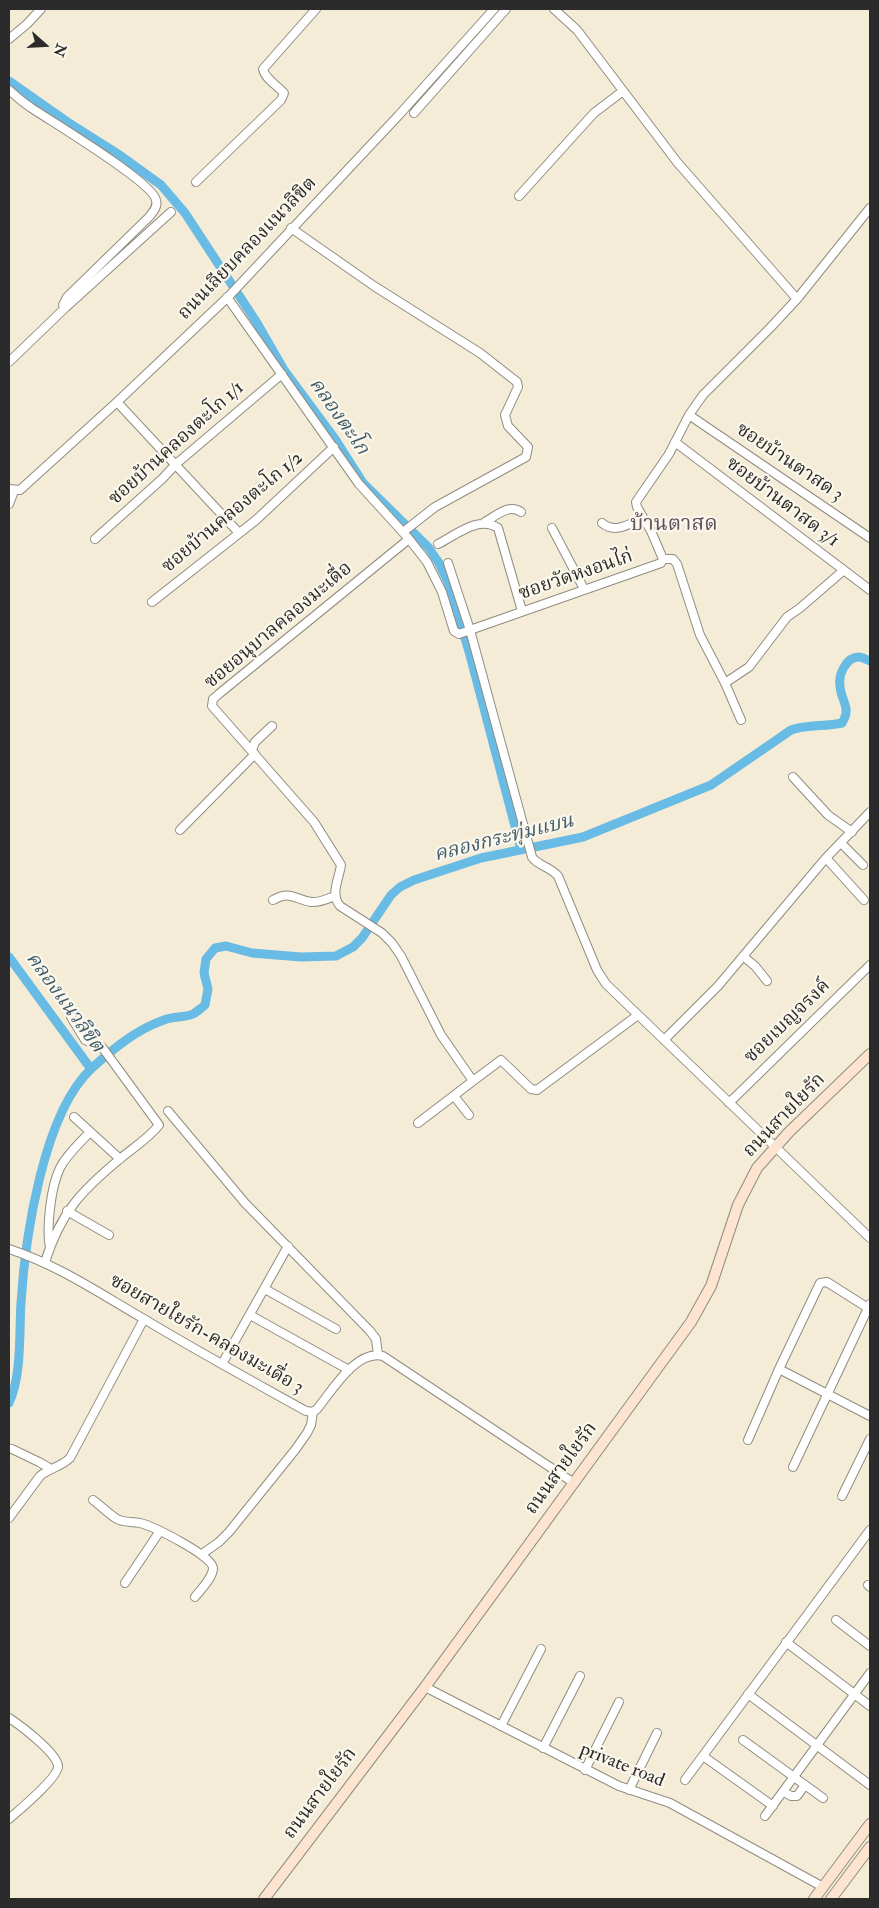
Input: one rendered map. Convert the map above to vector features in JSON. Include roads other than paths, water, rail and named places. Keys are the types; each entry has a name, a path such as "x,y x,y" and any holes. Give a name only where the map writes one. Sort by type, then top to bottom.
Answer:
{"street":[{"path":"9,39 41,9"},
{"path":"196,182 281,100 284,93 268,79 262,69 316,9"},
{"name":"ถนนเลียบคลองแนวลิขิต","path":"11,490 20,490 118,402 228,297 291,228 351,167 494,9"},
{"path":"414,112 506,9"},
{"path":"554,9 577,30 677,162 796,299"},
{"path":"434,75 442,81"},
{"path":"9,90 28,106 88,143 138,181 156,200 155,210 67,297 63,305 65,308"},
{"path":"519,196 594,113 623,91"},
{"name":"ซอยวัดหงอนไก่","path":"409,539 427,562 442,592 454,631 459,634 661,563 664,559 651,531 637,508 636,502 656,475 689,415 712,386 796,299 870,208"},
{"path":"9,362 65,308 171,212"},
{"path":"291,228 374,286 480,353 517,382 518,387 505,415 508,426 528,447 526,457 435,507 404,531"},
{"path":"228,297 359,484 404,531 409,539"},
{"name":"ซอยบ้านคลองตะโก 1/1","path":"95,539 176,464 282,374"},
{"path":"118,402 239,533"},
{"name":"ซอยบ้านตาสด 3","path":"689,415 870,538"},
{"name":"ซอยบ้านตาสด 3/1","path":"675,442 870,590"},
{"name":"ซอยบ้านคลองตะโก 1/2","path":"152,602 256,520 334,447"},
{"path":"9,504 11,490"},
{"path":"438,544 510,508 517,508 521,512"},
{"path":"602,523 616,529 643,518"},
{"path":"485,522 498,528 522,611"},
{"path":"552,528 584,589"},
{"name":"ซอยอนุบาลคลองมะเดื่อ","path":"334,896 341,865 334,852 314,822 215,710 212,706 213,699 409,539"},
{"path":"664,559 673,560 677,564 700,635 725,683 741,720"},
{"path":"448,564 527,844 536,862 550,868 558,876 597,970 606,984 870,1238"},
{"path":"725,683 749,667 787,617 844,570"},
{"path":"180,830 254,752 255,742 272,726"},
{"path":"792,777 828,815 852,832"},
{"path":"664,1040 744,957 826,858 868,818"},
{"path":"841,843 863,865"},
{"path":"826,858 864,900"},
{"path":"273,900 280,896 293,895 311,902 334,896 340,906 382,933 401,956 441,1035 473,1081"},
{"path":"744,957 755,966 767,981"},
{"name":"ซอยเบญจรงค์","path":"729,1103 870,965"},
{"path":"418,1123 501,1060 530,1089 537,1090 638,1015"},
{"path":"45,1262 67,1211 82,1193 159,1125 102,1047 85,1040 71,1016"},
{"name":"ถนนสายใยรัก","path":"264,1899 425,1687 702,1304 717,1271 738,1205 757,1168 789,1132 870,1054"},
{"path":"454,1096 469,1115"},
{"path":"168,1111 245,1203 370,1331 376,1339 378,1355 383,1356 574,1483"},
{"path":"74,1117 120,1159"},
{"path":"50,1248 48,1229 51,1204 60,1168 90,1132"},
{"path":"67,1211 109,1235"},
{"path":"222,1364 288,1246"},
{"name":"ซอยสายใยรัก-คลองมะเดื่อ 3","path":"9,1249 45,1262 67,1273 306,1411 313,1412 317,1409 349,1370 362,1359 378,1355"},
{"path":"748,1440 820,1283 828,1282 869,1306 793,1467"},
{"path":"265,1289 336,1329"},
{"path":"250,1315 349,1370"},
{"path":"9,1518 40,1476 51,1469 59,1467 70,1458 144,1319"},
{"path":"779,1369 870,1416"},
{"path":"202,1554 229,1532 296,1450 307,1434 313,1412"},
{"path":"842,1496 870,1438"},
{"path":"12,1449 51,1469"},
{"path":"93,1500 118,1520 138,1522 160,1531 211,1561 213,1571 195,1597"},
{"path":"685,1780 870,1530"},
{"path":"126,1583 160,1531"},
{"path":"836,1620 870,1646"},
{"path":"786,1642 870,1706"},
{"path":"501,1726 541,1649"},
{"path":"765,1816 870,1673"},
{"path":"543,1748 580,1676"},
{"name":"private road","path":"425,1687 585,1770 629,1790 670,1803 823,1887"},
{"path":"748,1694 870,1785"},
{"path":"585,1770 619,1702"},
{"path":"9,1718 28,1732 50,1754 58,1765 58,1769 52,1778 9,1819"},
{"path":"629,1790 657,1733"},
{"path":"743,1740 823,1798"},
{"path":"703,1756 773,1806"},
{"path":"784,1792 791,1796 797,1796 805,1785"},
{"path":"814,1899 870,1824"},
{"path":"831,1899 870,1847"}],"waterway":[{"name":"คลองตะโก","path":"9,81 161,185 185,213 257,323 284,370 335,439 363,483 428,547 439,563 448,582 470,655 521,849"},
{"name":"คลองกระทุ่มแบน","path":"9,1403 18,1367 23,1276 32,1212 49,1145 61,1115 75,1088 92,1068 117,1047 135,1034 154,1024 167,1019 193,1014 205,1005 208,989 204,973 206,959 215,948 226,946 252,953 301,957 336,956 353,947 362,938 391,895 400,887 414,880 481,858 583,837 711,785 791,730 842,723 846,713 840,686 840,677 844,667 854,658 860,657 870,661"},
{"name":"คลองแนวลิขิต","path":"9,957 91,1069"}],"district":[{"name":"บ้านตาสด","path":"674,525"}]}
